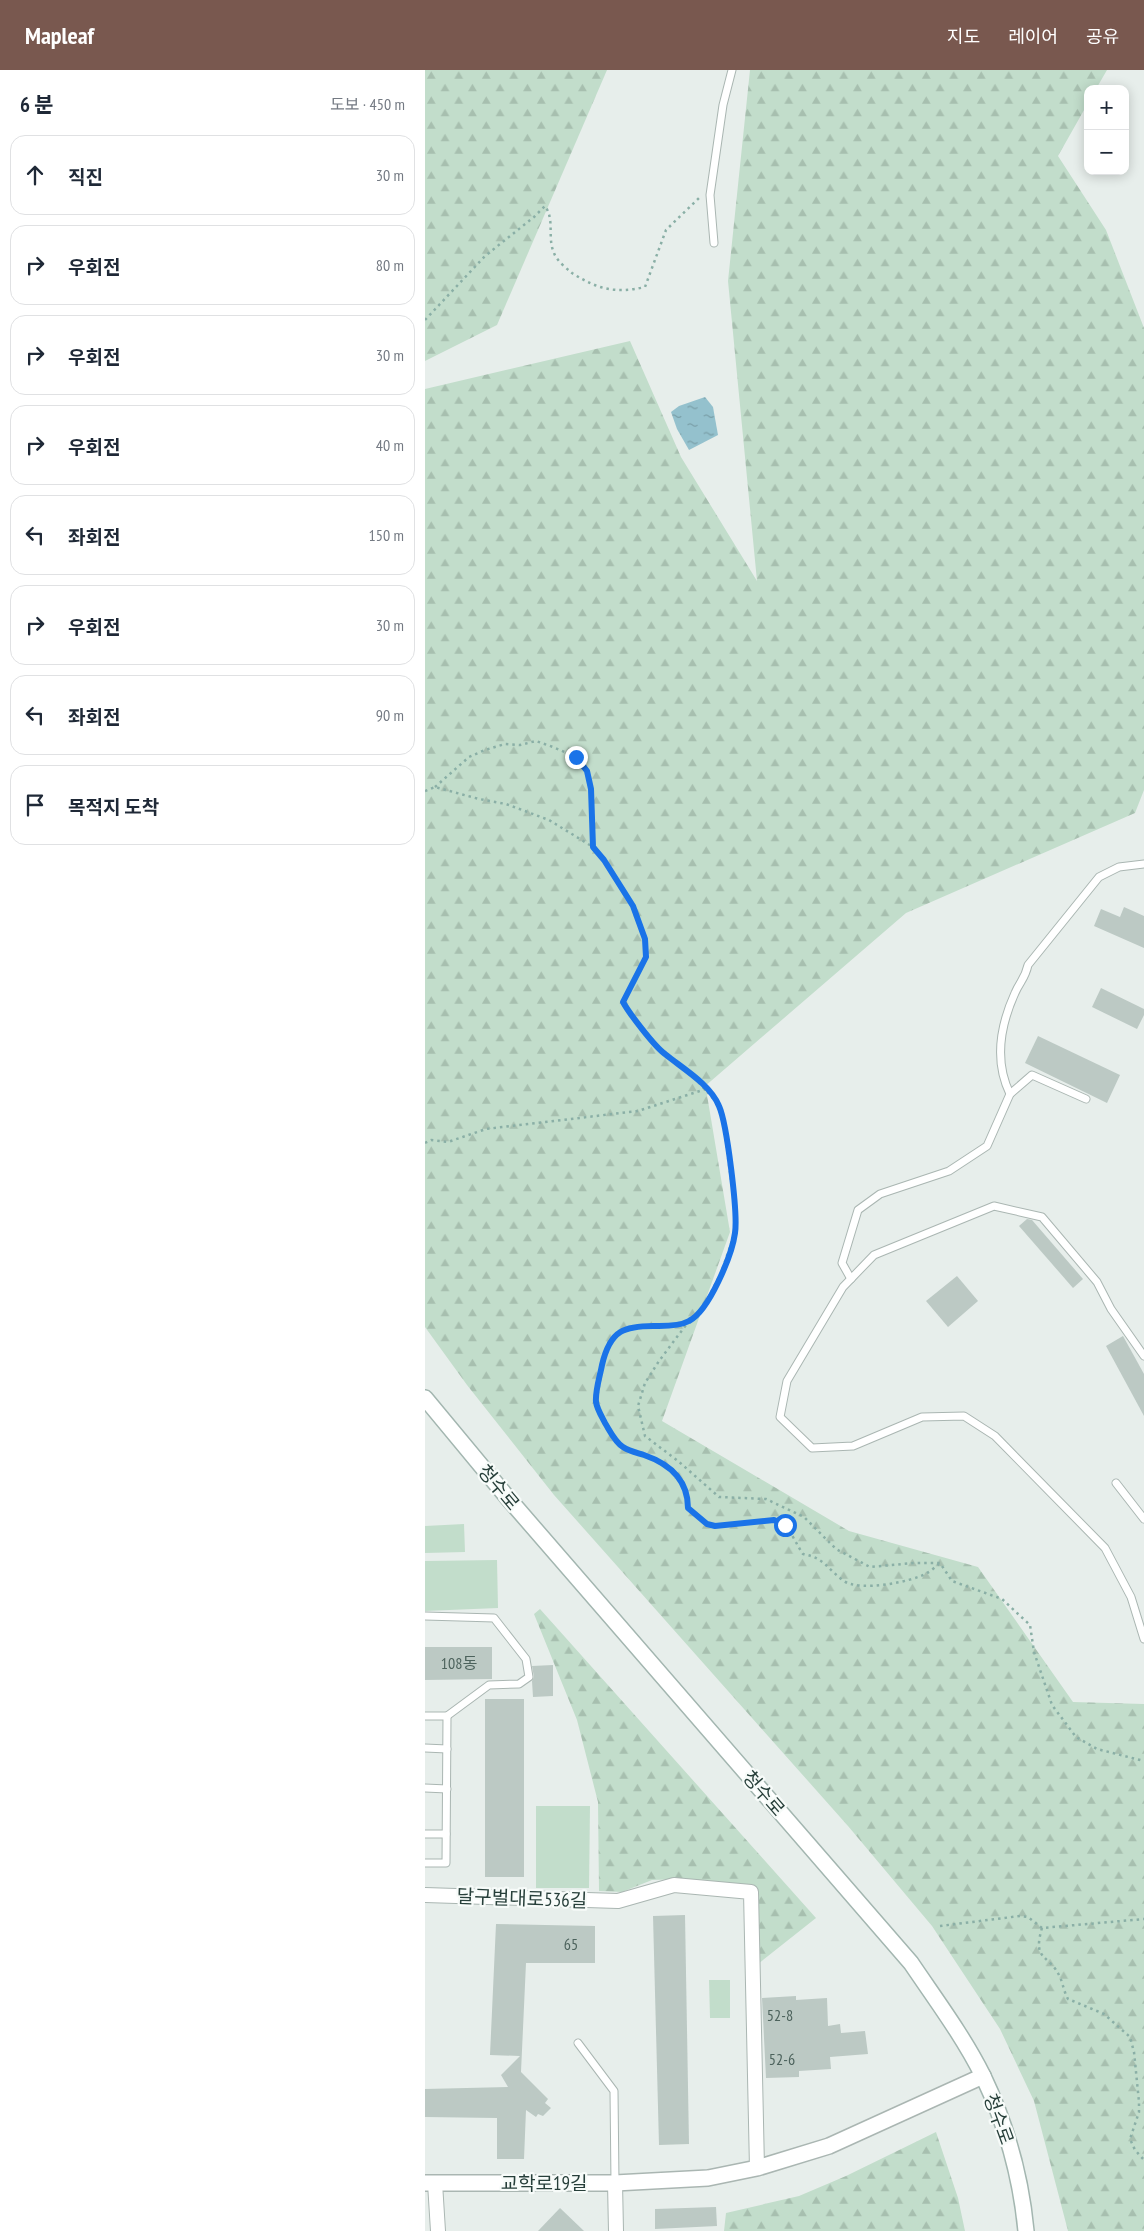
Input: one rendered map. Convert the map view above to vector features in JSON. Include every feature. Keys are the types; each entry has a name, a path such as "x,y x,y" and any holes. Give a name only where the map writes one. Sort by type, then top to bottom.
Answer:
{"main road":[{"name":"청수로","path":"425,1398 507,1497 911,1963 953,2023 983,2076 1001,2119 1013,2159 1027,2231"},
{"path":"615,2183 708,2178 757,2168 829,2146 983,2076"},
{"name":"교학로19길","path":"430,2183 615,2183"}],"street":[{"name":"달구벌대로536길","path":"425,1895 618,1901 674,1885 751,1892 757,2168"},
{"path":"430,2183 438,2231"},
{"name":"교학로19길","path":"615,2183 616,2231"}],"lane":[{"path":"714,243 710,195 723,105 732,70"},
{"path":"1010,1094 1003,1080 1000,1035 1015,991 1025,976 1028,965 1099,877 1119,868 1144,864"},
{"path":"851,1280 842,1263 858,1210 880,1194 949,1171 987,1146 1010,1094 1032,1075 1086,1098"},
{"path":"1144,1356 1111,1309 1097,1282 1042,1217 994,1206 874,1255 843,1287 787,1381 781,1417 812,1448 853,1446 922,1417 963,1416 995,1436 1105,1548 1131,1597 1144,1640"},
{"path":"1115,1483 1144,1519"},
{"path":"425,1616 494,1618 527,1659 529,1677 519,1684 489,1686 447,1716 425,1716"},
{"path":"425,1863 446,1864 447,1716"},
{"path":"425,1748 447,1749"},
{"path":"425,1788 447,1789"},
{"path":"425,1834 446,1834"},
{"path":"578,2043 614,2090 615,2183"}],"path":[{"path":"425,320 485,256 545,206 551,214 550,236 554,254 564,267 587,282 604,289 629,291 645,287 666,230 713,180"},
{"path":"425,792 435,787 469,757 505,744 520,745 536,740 576,757 587,771 591,789 593,847"},
{"path":"435,787 506,804 549,820 593,847 604,860 633,906 645,939 646,957 623,1002 630,1016 639,1023 663,1053 691,1074 719,1104 735,1209 735,1232 721,1273 702,1310 689,1321 645,1383 638,1406 645,1436 678,1461 719,1497 767,1499 804,1516 836,1549 870,1567 914,1563 941,1563"},
{"path":"425,1143 431,1140 448,1142 486,1129 638,1111 706,1089"},
{"path":"689,1321 670,1326 633,1328 618,1333 609,1341 599,1381 596,1403 612,1435 623,1447 671,1468 679,1476 688,1496 688,1508 707,1524 715,1526 742,1525 774,1520 785,1525 803,1554 817,1557 846,1583 876,1586 889,1585 926,1574 941,1563"},
{"path":"941,1563 952,1581 1002,1599 1030,1625 1034,1652 1051,1705 1076,1737 1097,1749 1144,1761"},
{"path":"940,1926 1020,1916 1028,1917 1042,1928 1144,1919"},
{"path":"1042,1928 1038,1942 1039,1952 1059,1976 1068,2000 1104,2014 1130,2037 1134,2052 1139,2112 1129,2139 1135,2150 1144,2160"}],"green space":[{"path":"425,70 607,70 497,325 425,361"},
{"path":"750,70 1107,70 1098,85 1084,85 1084,110 1058,156 1106,230 1144,328 1144,790 1135,813 906,913 704,1087 706,1089 730,1232 662,1421 849,1531 978,1567 1073,1702 1144,1704 1144,2231 1068,2231 1034,2101 1000,2029 932,1926 848,1826 554,1495 467,1385 425,1327 425,389 630,341 681,457 757,581 728,281"},
{"path":"464,1524 465,1552 425,1553 425,1526"},
{"path":"497,1560 498,1608 425,1611 425,1561"},
{"path":"540,1609 816,1918 758,1964 754,1885 678,1879 652,1880 622,1892 599,1891 598,1802 577,1720 534,1614"},
{"path":"536,1806 590,1806 589,1888 536,1888"},
{"path":"709,1980 730,1980 730,2018 710,2018"},
{"path":"936,2132 958,2198 965,2231 724,2231 726,2213 799,2196 846,2176"}],"water":[{"path":"705,397 713,407 718,435 689,450 677,429 671,412 679,406"}],"building":[{"path":"1124,907 1144,916 1144,948 1094,926 1101,909 1120,917"},
{"path":"1101,988 1144,1009 1144,1015 1137,1029 1092,1007"},
{"path":"1038,1036 1120,1075 1107,1103 1025,1063"},
{"path":"1027,1219 1032,1220 1083,1279 1073,1288 1019,1226"},
{"path":"957,1276 978,1301 948,1327 926,1301"},
{"path":"1123,1336 1144,1374 1144,1416 1106,1346"},
{"path":"425,1647 492,1647 492,1679 425,1680"},
{"path":"553,1665 553,1696 533,1697 532,1681 534,1677 532,1666"},
{"path":"485,1699 524,1699 524,1877 485,1877"},
{"path":"685,1915 689,2144 659,2145 653,1916"},
{"path":"496,1924 595,1926 595,1963 526,1963 521,2072 548,2099 545,2103 551,2108 543,2116 538,2114 536,2117 526,2110 524,2159 497,2159 497,2118 425,2117 425,2089 508,2087 501,2075 520,2056 490,2055"},
{"path":"796,1996 796,2000 827,1998 828,2026 840,2024 841,2033 865,2031 868,2054 830,2057 831,2069 799,2071 799,2077 766,2078 762,1998"},
{"path":"716,2207 717,2226 655,2229 655,2209"},
{"path":"560,2208 584,2231 538,2231"}],"route":[{"path":"576,757 587,771 591,789 594,832 593,847 604,860 633,906 645,939 646,957 623,1002 630,1016 639,1023 663,1053 691,1074 719,1104 735,1209 735,1232 729,1255 702,1310 689,1321 670,1326 653,1325 633,1328 618,1333 609,1341 605,1353 596,1403 612,1435 623,1447 671,1468 679,1476 688,1496 688,1508 707,1524 715,1526 742,1525 774,1520 785,1525"}]}
